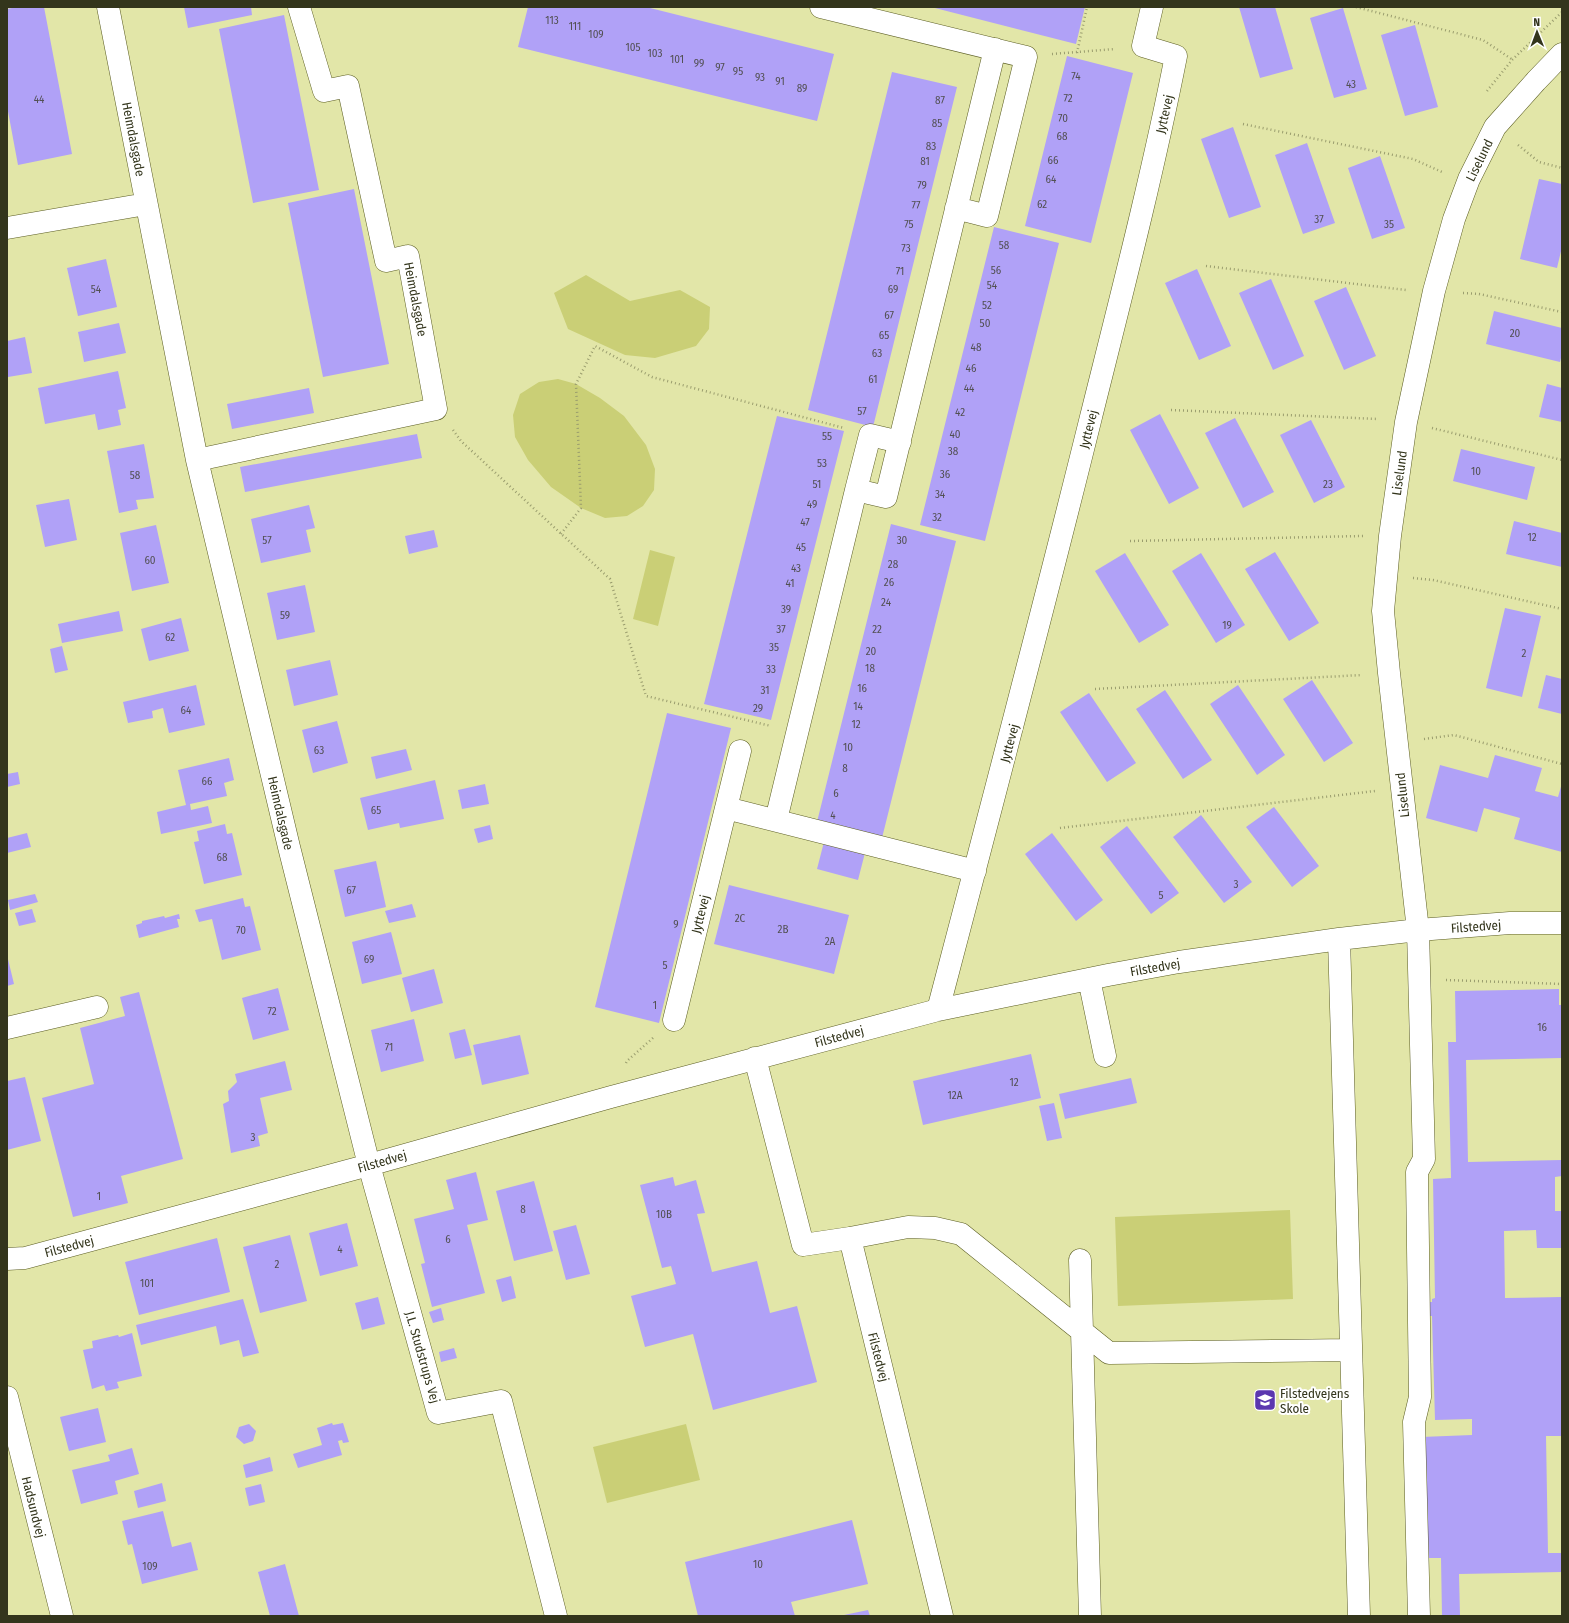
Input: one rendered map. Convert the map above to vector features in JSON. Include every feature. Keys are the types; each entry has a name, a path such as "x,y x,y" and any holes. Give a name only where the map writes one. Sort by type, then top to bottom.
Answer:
{"street":[{"name":"Heimdalsgade","path":"108,7 197,460 287,839 369,1165"},
{"name":"Heimdalsgade","path":"299,7 324,91 348,86 386,261 408,256 436,409"},
{"path":"821,7 1026,57 987,216 956,208"},
{"path":"1143,46 1152,7"},
{"name":"Jyttevej","path":"938,1010 1015,722 1117,314 1166,107 1176,56 1143,46"},
{"path":"856,490 886,498 995,49"},
{"name":"Liselund","path":"1419,1616 1414,1422 1420,1397 1417,1172 1424,1159 1420,979 1418,930 1401,789 1383,611 1390,536 1406,422 1434,291 1454,219 1469,179 1495,127 1562,54"},
{"path":"7,228 146,204"},
{"path":"197,460 436,409"},
{"path":"776,820 870,435 900,442"},
{"name":"Jyttevej","path":"674,1020 740,751"},
{"path":"726,808 975,871"},
{"name":"Filstedvej","path":"7,1259 25,1258 369,1165 611,1097 938,1010 1179,962 1339,939 1418,930 1510,923 1562,922"},
{"path":"1339,939 1359,1616"},
{"path":"1089,979 1105,1056"},
{"path":"7,1028 98,1007"},
{"path":"755,1058 803,1245 908,1227 935,1228 961,1234 1109,1354 1351,1350"},
{"name":"J.L. Studstrups Vej","path":"369,1165 438,1413 501,1401 556,1616"},
{"name":"Filstedvej","path":"850,1238 942,1616"},
{"path":"1080,1260 1090,1616"},
{"name":"Hadsundvej","path":"7,1397 62,1616"}],"path":[{"path":"1077,52 1087,7"},
{"path":"1356,7 1483,40 1512,60 1536,81"},
{"path":"1026,57 1143,46"},
{"path":"1243,124 1413,158 1442,172 1469,179"},
{"path":"1495,127 1539,162 1562,168"},
{"path":"1206,266 1405,290 1479,294 1562,312"},
{"path":"562,534 581,508 576,384 595,346 652,377 870,435"},
{"path":"436,409 461,441 610,579 646,696 797,732"},
{"path":"1171,410 1406,422 1562,460"},
{"path":"1130,541 1390,536"},
{"path":"1387,576 1433,580 1562,609"},
{"path":"1095,689 1389,673"},
{"path":"1396,742 1454,735 1562,764"},
{"path":"1060,828 1401,789"},
{"path":"1420,979 1562,984"},
{"path":"611,1097 627,1061 674,1020"}],"green space":[{"path":"586,275 630,301 680,290 710,307 709,329 696,346 655,358 625,355 568,329 554,293"},
{"path":"558,379 576,384 600,398 624,416 646,445 655,469 654,490 643,506 627,516 605,518 581,508 551,487 528,460 515,437 513,415 520,394 539,382"},
{"path":"650,550 675,557 658,626 633,619"},
{"path":"1290,1210 1293,1299 1118,1306 1115,1217"},
{"path":"686,1424 700,1480 607,1503 593,1447"}],"building":[{"path":"17,7 44,7 72,154 18,165 7,106 7,9"},
{"path":"184,7 251,7 252,15 188,28"},
{"path":"528,7 646,7 834,54 817,121 518,47"},
{"path":"931,7 1085,7 1076,44"},
{"path":"1239,7 1275,7 1293,69 1260,78"},
{"path":"1343,8 1367,89 1334,98 1310,18"},
{"path":"284,15 319,190 253,203 219,29"},
{"path":"1415,25 1438,107 1405,116 1381,35"},
{"path":"1067,56 1133,73 1091,243 1025,226"},
{"path":"892,72 957,87 873,427 808,410"},
{"path":"1233,127 1261,207 1229,218 1201,139"},
{"path":"1307,143 1335,223 1303,234 1275,155"},
{"path":"1380,156 1405,228 1372,239 1348,168"},
{"path":"1539,179 1562,184 1562,247 1557,268 1520,259"},
{"path":"354,189 389,364 323,377 288,203"},
{"path":"994,227 1059,243 985,541 920,525"},
{"path":"106,259 117,307 78,316 67,268"},
{"path":"1197,269 1231,346 1199,360 1165,283"},
{"path":"1271,279 1304,356 1273,370 1239,293"},
{"path":"1346,287 1376,356 1344,370 1314,301"},
{"path":"1494,311 1562,328 1562,354 1560,362 1486,344"},
{"path":"119,323 126,353 84,362 78,332"},
{"path":"25,337 32,373 8,377 7,341"},
{"path":"118,371 126,408 118,410 121,425 98,430 95,414 45,424 38,388"},
{"path":"1547,384 1562,388 1562,422 1539,417"},
{"path":"309,388 314,413 232,429 227,404"},
{"path":"1160,414 1199,488 1169,504 1130,430"},
{"path":"777,416 844,431 771,720 704,704"},
{"path":"1235,418 1274,492 1243,508 1205,433"},
{"path":"1311,420 1345,487 1314,503 1280,435"},
{"path":"417,434 422,458 245,492 240,467"},
{"path":"144,444 154,498 136,500 138,509 119,513 107,451"},
{"path":"1461,449 1535,467 1527,500 1453,481"},
{"path":"69,499 77,540 45,547 36,505"},
{"path":"309,505 315,528 306,530 311,552 261,563 251,519"},
{"path":"1514,521 1562,533 1562,567 1506,554"},
{"path":"891,524 956,541 882,838 817,822"},
{"path":"156,525 169,583 132,591 120,533"},
{"path":"434,530 438,547 409,554 405,536"},
{"path":"1275,552 1319,623 1289,641 1245,569"},
{"path":"1125,553 1169,625 1139,643 1095,571"},
{"path":"1201,553 1245,625 1216,643 1172,571"},
{"path":"305,585 315,632 277,640 267,593"},
{"path":"1505,608 1541,616 1522,697 1486,688"},
{"path":"119,611 123,631 62,643 58,624"},
{"path":"181,618 189,651 149,661 141,629"},
{"path":"62,646 68,670 55,673 50,649"},
{"path":"330,660 338,695 294,706 286,670"},
{"path":"1546,675 1562,679 1562,714 1538,708"},
{"path":"1312,680 1353,743 1324,762 1283,699"},
{"path":"196,685 205,725 169,733 163,708 152,711 153,718 128,723 123,702"},
{"path":"1238,685 1285,755 1257,775 1210,704"},
{"path":"1165,690 1212,760 1183,779 1136,709"},
{"path":"1089,693 1136,763 1107,782 1060,712"},
{"path":"667,713 731,728 659,1023 595,1007"},
{"path":"337,721 348,763 313,773 302,730"},
{"path":"406,749 412,770 376,779 371,757"},
{"path":"1495,755 1542,768 1535,791 1558,797 1562,783 1562,852 1514,839 1520,818 1484,808 1477,832 1426,818 1440,765 1488,778"},
{"path":"229,758 234,780 224,783 227,796 190,804 191,810 208,806 212,823 161,834 157,812 186,805 178,770"},
{"path":"18,772 20,784 7,787 7,774"},
{"path":"435,780 444,819 400,828 399,823 368,830 360,798"},
{"path":"485,784 489,804 462,809 458,790"},
{"path":"1274,807 1319,866 1292,887 1246,827"},
{"path":"1201,815 1252,882 1224,903 1173,837"},
{"path":"225,824 227,834 232,833 242,875 204,884 194,842 199,841 197,831"},
{"path":"490,825 493,839 478,843 474,829"},
{"path":"1127,826 1179,893 1151,914 1100,847"},
{"path":"27,833 31,847 7,853 7,838"},
{"path":"1052,833 1103,900 1076,921 1025,854"},
{"path":"825,838 866,849 858,880 817,869"},
{"path":"376,861 386,907 345,917 334,870"},
{"path":"729,885 849,915 834,974 714,944"},
{"path":"35,894 38,902 10,910 8,900"},
{"path":"243,898 245,907 250,906 261,950 222,960 212,919 199,922 195,910"},
{"path":"412,904 416,917 389,923 385,911"},
{"path":"32,909 36,922 19,926 15,913"},
{"path":"179,914 180,919 177,919 179,927 139,938 136,925 142,923 142,921 164,916 165,918"},
{"path":"391,932 402,974 362,984 352,942"},
{"path":"7,955 14,984 7,986"},
{"path":"434,969 443,1003 411,1012 402,978"},
{"path":"278,988 289,1030 253,1040 242,998"},
{"path":"1559,989 1559,1005 1562,1005 1562,1058 1466,1060 1468,1162 1562,1160 1562,1176 1555,1177 1555,1211 1562,1211 1562,1248 1537,1248 1536,1230 1504,1231 1505,1298 1562,1297 1562,1436 1546,1436 1548,1553 1562,1553 1562,1572 1459,1574 1460,1616 1442,1616 1441,1558 1423,1558 1421,1437 1472,1435 1472,1419 1435,1420 1432,1316 1426,1316 1426,1302 1432,1302 1432,1299 1435,1298 1433,1179 1451,1178 1448,1042 1456,1042 1455,991"},
{"path":"139,992 183,1159 121,1176 128,1203 73,1217 42,1098 94,1084 80,1028 125,1016 120,997"},
{"path":"414,1019 424,1061 381,1072 371,1030"},
{"path":"465,1029 472,1055 455,1059 449,1033"},
{"path":"520,1035 529,1074 482,1085 473,1045"},
{"path":"1031,1054 1041,1098 923,1125 913,1081"},
{"path":"285,1061 292,1090 260,1098 268,1133 258,1136 260,1146 231,1153 223,1104 229,1101 228,1091 237,1082 235,1074"},
{"path":"25,1077 41,1141 7,1150 7,1081"},
{"path":"1131,1078 1137,1103 1065,1119 1059,1094"},
{"path":"1054,1103 1062,1138 1047,1141 1039,1106"},
{"path":"476,1172 488,1220 467,1225 485,1293 432,1307 421,1264 425,1263 414,1219 454,1209 446,1180"},
{"path":"673,1177 675,1186 696,1180 705,1213 697,1214 712,1272 757,1261 770,1313 797,1306 817,1382 713,1410 693,1334 645,1347 631,1296 676,1284 671,1266 662,1268 640,1185"},
{"path":"534,1181 553,1251 514,1261 496,1191"},
{"path":"347,1223 358,1266 320,1276 309,1233"},
{"path":"576,1225 590,1274 566,1280 553,1231"},
{"path":"290,1235 307,1301 260,1313 243,1247"},
{"path":"217,1238 230,1292 139,1315 125,1262"},
{"path":"511,1276 516,1298 502,1302 496,1280"},
{"path":"378,1297 385,1324 362,1330 355,1303"},
{"path":"243,1299 259,1353 243,1357 239,1340 220,1345 216,1326 141,1345 136,1325"},
{"path":"441,1308 444,1320 433,1323 429,1312"},
{"path":"132,1333 142,1376 117,1382 119,1388 106,1391 104,1385 92,1389 83,1350 93,1348 92,1341 118,1335 119,1337"},
{"path":"454,1348 457,1358 441,1362 439,1352"},
{"path":"98,1408 106,1442 69,1451 60,1417"},
{"path":"332,1423 333,1425 343,1423 349,1442 343,1443 342,1440 338,1441 342,1455 298,1468 293,1454 322,1445 317,1428"},
{"path":"249,1424 256,1431 253,1441 244,1444 236,1437 239,1427"},
{"path":"132,1448 139,1474 115,1481 118,1494 81,1504 72,1470 110,1461 108,1455"},
{"path":"270,1457 273,1471 246,1478 243,1465"},
{"path":"162,1483 166,1501 138,1508 134,1491"},
{"path":"261,1484 265,1502 249,1506 245,1488"},
{"path":"163,1511 172,1547 191,1542 198,1570 142,1584 132,1544 128,1545 122,1521"},
{"path":"852,1520 868,1584 791,1602 795,1616 698,1616 685,1562"},
{"path":"285,1564 299,1616 270,1616 258,1572"},
{"path":"868,1610 870,1616 844,1616 844,1615"}],"place":[{"name":"Filstedvejens Skole","path":"1265,1400"}]}
